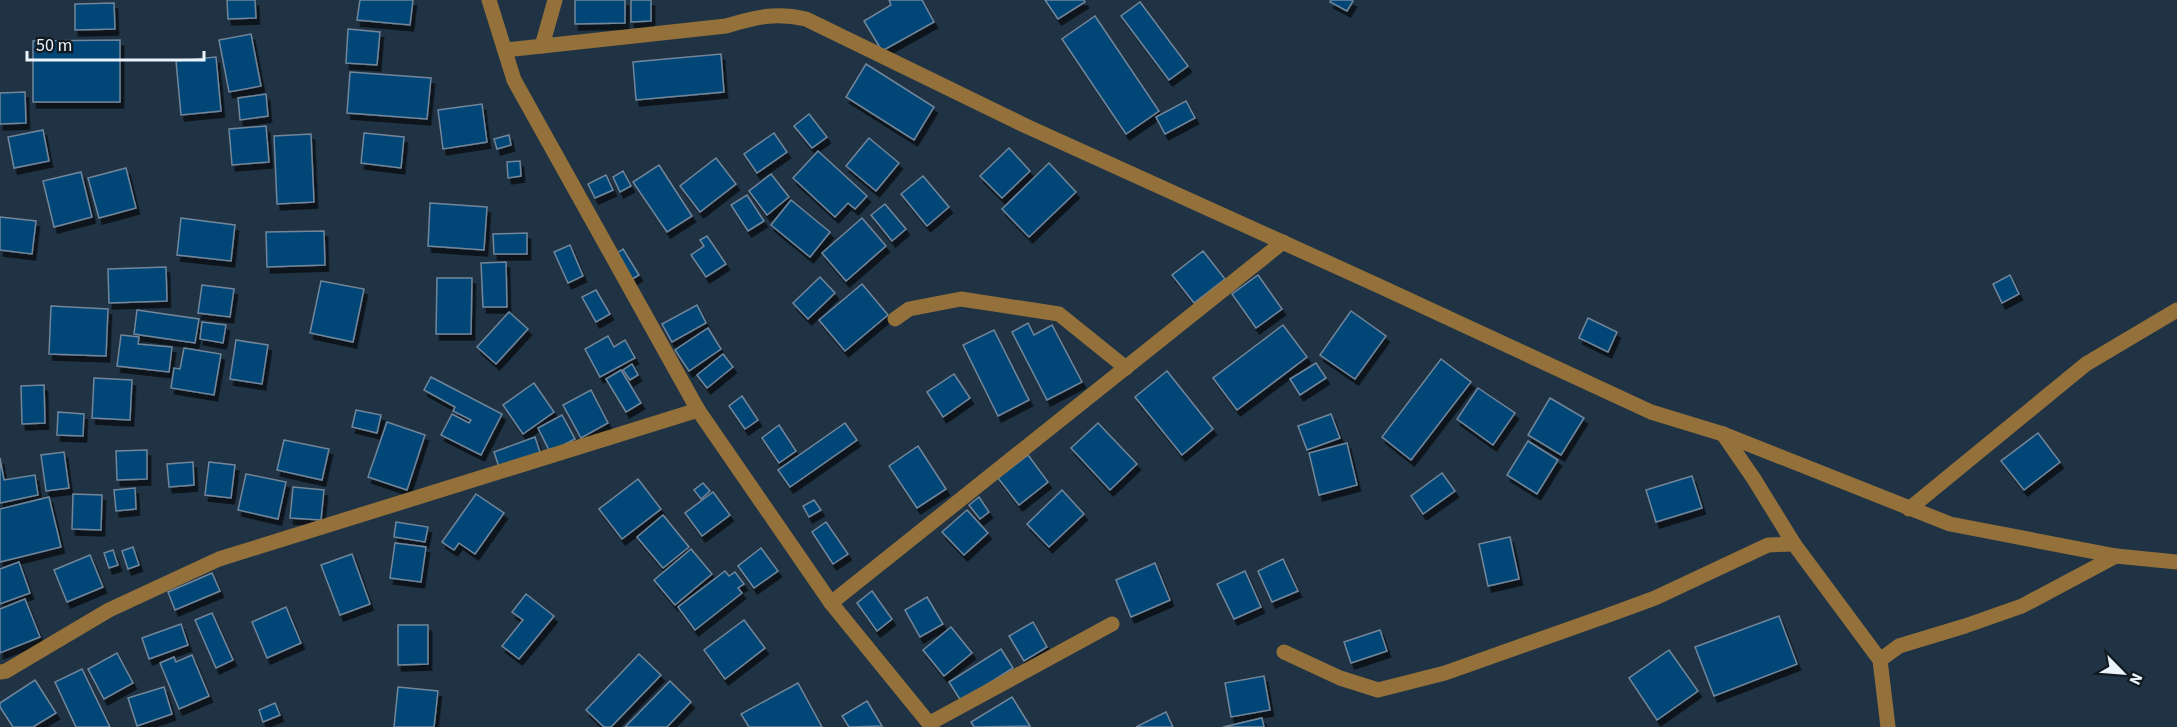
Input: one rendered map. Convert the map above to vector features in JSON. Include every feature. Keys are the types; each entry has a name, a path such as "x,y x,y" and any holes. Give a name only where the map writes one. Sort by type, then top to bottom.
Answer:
{"street":[{"path":"489,0 514,80 698,410 831,603 931,725 1112,624"},
{"path":"542,46 555,0"},
{"path":"506,50 726,26 758,17 785,15 806,19 1026,126 1651,412 1723,434 1950,524 2116,556 2177,562"},
{"path":"831,603 1283,242"},
{"path":"895,319 909,309 961,299 1059,314 1126,368"},
{"path":"1910,509 2086,364 2177,310"},
{"path":"0,672 6,671 109,610 219,559 698,410"},
{"path":"1723,434 1794,544 1880,660 1888,727"},
{"path":"1284,652 1340,678 1378,690 1445,673 1655,598 1768,545 1794,544"},
{"path":"1880,660 1899,646 2022,606 2116,556"}],"building":[{"path":"227,0 255,0 256,18 228,19"},
{"path":"360,0 413,0 410,25 357,20"},
{"path":"575,0 625,0 625,23 575,24"},
{"path":"631,0 651,0 651,21 631,22"},
{"path":"889,0 922,0 934,22 882,51 864,21 891,5"},
{"path":"1045,0 1084,0 1085,2 1058,19"},
{"path":"1331,0 1353,1 1347,11 1330,2"},
{"path":"1140,2 1188,66 1169,80 1121,16"},
{"path":"114,3 115,29 75,30 75,4"},
{"path":"1095,16 1159,111 1126,134 1062,39"},
{"path":"348,29 380,32 377,65 346,63"},
{"path":"251,34 261,86 229,92 219,40"},
{"path":"120,40 120,102 33,102 33,41"},
{"path":"721,54 724,92 636,100 633,62"},
{"path":"216,57 221,111 181,115 176,61"},
{"path":"866,64 934,107 914,140 846,97"},
{"path":"350,72 431,78 427,119 347,113"},
{"path":"25,92 26,123 0,124 0,93"},
{"path":"266,94 268,116 240,120 238,98"},
{"path":"1186,101 1195,118 1165,134 1156,117"},
{"path":"482,104 487,142 443,149 438,110"},
{"path":"809,114 827,137 812,148 794,126"},
{"path":"266,126 269,162 232,165 229,129"},
{"path":"43,130 49,161 14,168 8,137"},
{"path":"364,133 404,137 401,168 361,163"},
{"path":"774,133 787,152 757,173 744,154"},
{"path":"311,134 314,202 277,204 274,136"},
{"path":"509,135 511,145 497,149 494,139"},
{"path":"869,138 899,163 876,191 846,166"},
{"path":"1009,148 1030,171 1002,198 980,176"},
{"path":"818,151 867,196 855,209 848,203 835,217 793,178"},
{"path":"716,158 736,184 700,212 680,186"},
{"path":"520,161 521,176 508,178 507,162"},
{"path":"1049,163 1076,192 1029,237 1002,209"},
{"path":"659,165 692,216 667,232 633,182"},
{"path":"126,168 136,208 99,218 88,178"},
{"path":"623,171 631,186 620,192 613,177"},
{"path":"81,172 92,217 54,227 43,181"},
{"path":"771,174 789,197 767,215 749,191"},
{"path":"606,175 613,190 595,198 588,184"},
{"path":"923,176 949,207 927,226 901,194"},
{"path":"747,195 764,221 748,231 731,205"},
{"path":"791,200 830,232 810,257 771,225"},
{"path":"430,203 487,207 484,250 428,246"},
{"path":"885,204 906,229 892,241 871,215"},
{"path":"0,217 36,221 32,254 0,250"},
{"path":"181,218 235,225 231,261 177,255"},
{"path":"862,218 886,246 846,281 822,253"},
{"path":"324,231 325,265 267,267 266,232"},
{"path":"527,233 527,254 494,254 493,234"},
{"path":"707,236 726,264 706,277 691,255 704,246 700,240"},
{"path":"570,245 583,276 568,283 554,252"},
{"path":"623,249 639,275 631,280 616,254"},
{"path":"1203,251 1225,279 1194,303 1172,275"},
{"path":"506,262 507,307 483,307 481,263"},
{"path":"166,267 167,301 109,303 108,269"},
{"path":"1258,275 1282,309 1256,328 1232,294"},
{"path":"2010,275 2019,294 2002,303 1993,284"},
{"path":"820,277 835,293 808,319 793,303"},
{"path":"437,278 472,278 471,334 436,334"},
{"path":"321,281 364,289 353,342 310,333"},
{"path":"862,284 888,315 845,351 819,320"},
{"path":"202,285 234,289 230,317 198,313"},
{"path":"596,290 610,314 596,322 582,297"},
{"path":"697,305 706,323 672,342 662,324"},
{"path":"51,306 108,309 106,356 49,354"},
{"path":"137,310 199,319 195,343 134,334"},
{"path":"1351,311 1386,336 1355,379 1320,355"},
{"path":"509,312 528,329 496,364 477,347"},
{"path":"1588,318 1617,332 1608,352 1579,338"},
{"path":"202,322 226,325 223,343 200,339"},
{"path":"1028,323 1034,335 1052,325 1082,382 1047,400 1012,332"},
{"path":"1283,325 1307,357 1237,410 1213,378"},
{"path":"708,328 721,349 689,371 675,350"},
{"path":"994,330 1029,400 998,416 963,345"},
{"path":"121,335 139,337 138,344 172,347 169,372 117,366"},
{"path":"608,336 614,347 625,340 635,358 600,377 585,349"},
{"path":"236,340 268,345 262,384 230,379"},
{"path":"184,348 221,354 214,395 171,388 174,368 180,369"},
{"path":"723,354 733,367 707,388 697,375"},
{"path":"1441,359 1471,382 1411,460 1382,437"},
{"path":"1316,363 1326,378 1300,395 1290,379"},
{"path":"632,364 638,375 630,380 623,370"},
{"path":"621,370 641,403 626,412 606,379"},
{"path":"1167,371 1213,429 1182,455 1135,397"},
{"path":"954,374 970,398 943,417 927,392"},
{"path":"431,377 502,414 481,455 441,435 452,414 469,423 471,420 453,411 455,407 424,390"},
{"path":"94,378 132,380 130,420 92,418"},
{"path":"534,383 554,412 523,434 503,405"},
{"path":"44,385 45,423 22,424 21,386"},
{"path":"1478,388 1515,413 1493,445 1457,419"},
{"path":"591,390 608,423 581,438 563,405"},
{"path":"742,396 758,420 745,429 729,406"},
{"path":"1550,398 1584,418 1561,455 1528,435"},
{"path":"356,410 381,415 377,433 352,427"},
{"path":"58,412 84,414 83,436 57,435"},
{"path":"1331,414 1340,438 1307,450 1298,426"},
{"path":"562,415 575,439 550,452 538,428"},
{"path":"387,422 425,435 407,490 368,477"},
{"path":"845,423 857,440 790,487 778,470"},
{"path":"1098,423 1137,464 1110,490 1071,448"},
{"path":"779,425 796,451 779,463 762,438"},
{"path":"2038,433 2060,462 2024,490 2001,461"},
{"path":"535,437 541,455 500,470 494,452"},
{"path":"284,440 329,449 322,480 277,470"},
{"path":"1528,441 1558,460 1537,494 1507,475"},
{"path":"1347,443 1357,485 1319,495 1309,453"},
{"path":"918,446 946,489 917,508 889,466"},
{"path":"147,450 147,479 117,480 116,451"},
{"path":"64,452 69,488 46,491 41,455"},
{"path":"1028,455 1048,482 1019,505 998,478"},
{"path":"0,458 4,480 35,475 38,495 0,503"},
{"path":"193,462 194,485 169,487 167,464"},
{"path":"209,462 235,465 231,498 205,495"},
{"path":"1442,473 1455,491 1423,514 1411,496"},
{"path":"246,474 286,482 278,519 238,510"},
{"path":"1692,476 1702,508 1656,522 1646,490"},
{"path":"638,479 661,509 622,539 599,509"},
{"path":"703,483 710,491 701,499 694,490"},
{"path":"293,487 324,490 321,520 290,518"},
{"path":"135,488 136,509 116,511 114,490"},
{"path":"1062,490 1084,514 1049,547 1027,524"},
{"path":"713,492 730,515 702,536 685,513"},
{"path":"73,494 102,495 101,530 72,529"},
{"path":"476,494 504,513 475,554 459,543 454,550 442,542"},
{"path":"49,497 61,547 0,562 0,509"},
{"path":"979,497 989,512 980,519 969,505"},
{"path":"814,500 821,510 809,517 803,506"},
{"path":"967,510 988,533 964,555 942,532"},
{"path":"663,515 689,547 663,568 637,537"},
{"path":"396,522 428,527 425,542 394,537"},
{"path":"826,522 848,554 833,564 812,532"},
{"path":"1510,537 1519,579 1488,586 1479,544"},
{"path":"395,543 426,547 421,582 390,578"},
{"path":"133,547 139,565 128,569 122,551"},
{"path":"761,548 778,571 754,588 738,566"},
{"path":"691,549 712,574 675,605 654,580"},
{"path":"113,550 118,565 109,568 104,553"},
{"path":"352,554 370,604 340,615 321,565"},
{"path":"90,555 103,587 67,602 54,570"},
{"path":"1283,559 1298,591 1272,602 1258,571"},
{"path":"19,562 30,593 0,604 0,569"},
{"path":"1155,563 1170,600 1131,617 1116,580"},
{"path":"725,571 729,576 735,572 744,584 738,588 742,593 695,630 678,607"},
{"path":"1245,571 1261,607 1234,619 1217,584"},
{"path":"212,573 220,591 175,610 168,592"},
{"path":"872,591 892,619 877,631 857,603"},
{"path":"526,594 554,616 519,659 502,646 523,620 512,612"},
{"path":"927,597 943,624 920,637 905,610"},
{"path":"25,599 40,637 0,653 0,609"},
{"path":"286,607 301,643 267,658 252,622"},
{"path":"212,613 233,660 216,668 195,620"},
{"path":"1779,616 1797,664 1714,696 1695,647"},
{"path":"744,620 765,648 725,679 704,650"},
{"path":"1033,622 1047,647 1024,661 1009,636"},
{"path":"181,624 188,645 149,659 142,638"},
{"path":"398,625 428,625 428,664 398,665"},
{"path":"951,627 972,653 944,676 923,650"},
{"path":"1380,630 1387,651 1351,663 1344,642"},
{"path":"1001,649 1013,668 961,701 949,682"},
{"path":"1669,650 1698,691 1657,720 1629,678"},
{"path":"117,653 133,683 104,699 88,669"},
{"path":"639,654 661,675 611,727 604,727 586,710"},
{"path":"192,655 209,696 179,709 160,663 174,657 176,662"},
{"path":"82,669 110,727 76,727 55,682"},
{"path":"1264,676 1270,710 1231,717 1225,683"},
{"path":"35,680 56,713 33,727 13,727 0,707 0,703"},
{"path":"670,681 691,702 667,727 625,727"},
{"path":"798,683 822,727 749,727 741,714"},
{"path":"164,687 172,714 137,726 128,698"},
{"path":"398,687 438,691 434,727 394,727"},
{"path":"1012,697 1030,726 974,727 971,722"},
{"path":"867,701 882,726 849,727 842,716"},
{"path":"275,703 280,715 263,722 259,710"},
{"path":"1166,712 1173,727 1136,727"},
{"path":"1262,718 1264,727 1223,727"}]}
